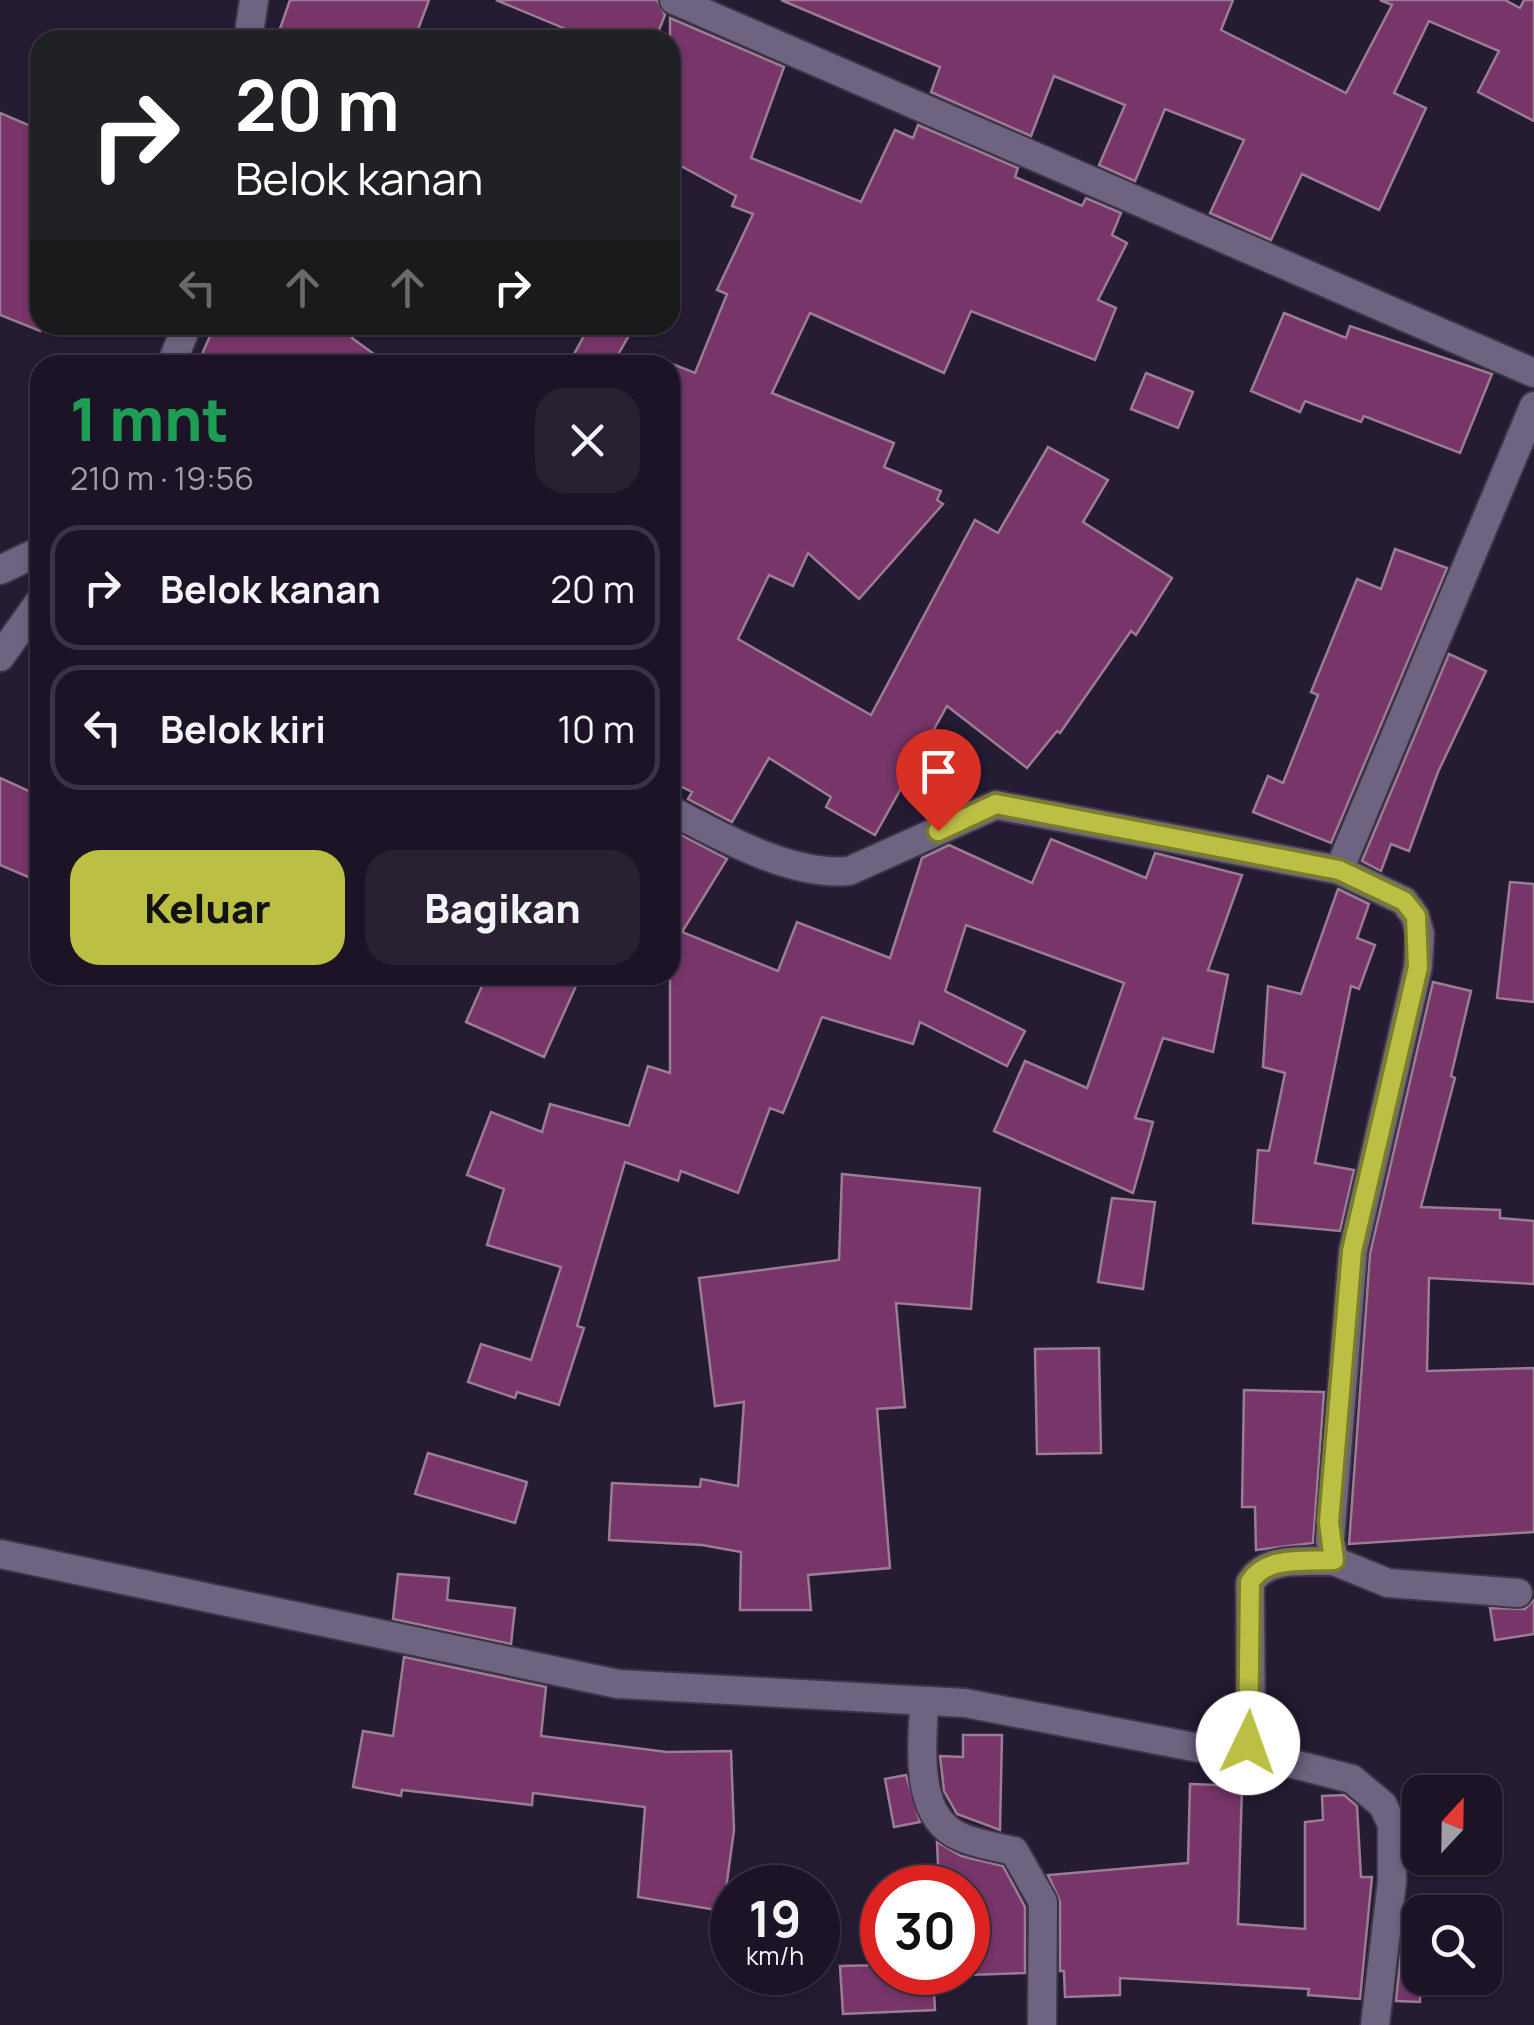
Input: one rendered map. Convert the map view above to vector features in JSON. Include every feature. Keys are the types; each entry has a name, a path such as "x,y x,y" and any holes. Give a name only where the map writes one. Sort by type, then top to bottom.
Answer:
{"street":[{"path":"250,30 254,0"},
{"path":"674,0 1534,373"},
{"path":"1339,870 1534,406"},
{"path":"0,570 30,556"},
{"path":"0,657 30,615"},
{"path":"680,815 740,845 828,873 849,871 996,804 1339,870 1404,901 1416,916 1420,934 1418,967 1352,1251 1329,1522 1334,1560"},
{"path":"0,1554 618,1684 965,1702 1226,1753 1248,1743 1251,1728 1250,1582 1258,1570 1270,1564 1334,1560 1388,1583 1518,1593"},
{"path":"924,1701 923,1764 930,1807 957,1836 1014,1851 1043,1902 1042,2025"},
{"path":"1239,1750 1352,1779 1384,1806 1392,1825 1392,1881 1377,2024"}],"building":[{"path":"290,0 429,0 418,30 280,30"},
{"path":"496,0 657,0 665,15 659,30 568,30"},
{"path":"781,0 1233,0 1221,30 1346,93 1392,5 1380,0 1505,0 1520,8 1524,0 1534,0 1534,121 1478,92 1499,51 1429,21 1394,93 1426,108 1379,210 1302,174 1271,240 1210,213 1244,140 1165,109 1135,181 1099,165 1125,105 1054,76 1031,136 931,92 940,67"},
{"path":"670,18 784,67 751,158 861,202 895,130 913,138 918,125 1018,168 1015,177 1082,206 1086,198 1121,213 1112,235 1127,243 1098,300 1116,308 1095,360 971,311 944,373 810,313 772,393 894,443 884,467 941,491 937,500 943,504 859,599 808,553 793,586 769,575 738,639 871,715 975,520 998,533 1048,447 1108,480 1083,522 1172,578 1136,635 1131,631 1060,733 1057,731 1027,768 947,706 875,835 826,807 831,797 769,758 732,822 688,799 692,792 680,786 680,367 695,373 727,294 717,290 753,214 732,206 736,196 680,165 680,30 670,30"},
{"path":"0,113 30,126 30,327 0,315"},
{"path":"1284,313 1346,338 1350,326 1492,374 1460,453 1364,416 1361,422 1305,401 1300,412 1251,391"},
{"path":"210,335 354,335 352,338 375,355 202,355"},
{"path":"584,335 629,335 618,355 574,355"},
{"path":"1146,373 1193,392 1178,428 1131,409"},
{"path":"1395,549 1447,568 1331,843 1253,812 1268,776 1283,783 1318,695 1311,692 1357,579 1381,589"},
{"path":"1449,654 1486,671 1438,772 1409,851 1391,844 1381,871 1362,861"},
{"path":"0,778 30,792 30,878 0,865"},
{"path":"680,837 727,859 682,932 778,971 797,922 890,958 922,858 949,845 1032,883 1051,839 1146,878 1155,853 1242,875 1208,970 1228,975 1213,1052 1163,1038 1135,1118 1153,1122 1133,1193 994,1131 1025,1061 1087,1088 1124,983 966,925 945,991 1025,1031 1007,1066 920,1022 913,1044 822,1017 783,1113 770,1108 738,1193 681,1171 678,1181 625,1162 577,1326 584,1328 559,1405 517,1392 515,1398 468,1382 481,1344 531,1360 561,1267 487,1245 504,1189 467,1175 491,1112 542,1132 550,1104 629,1126 648,1066 670,1073 670,985 680,985"},
{"path":"1510,882 1534,884 1534,1002 1497,998"},
{"path":"1338,889 1369,904 1357,938 1375,945 1359,989 1351,986 1315,1163 1354,1170 1340,1231 1253,1223 1258,1150 1269,1151 1285,1073 1263,1067 1268,986 1301,994"},
{"path":"1433,982 1471,991 1451,1076 1455,1078 1421,1207 1500,1210 1500,1218 1534,1221 1534,1284 1429,1278 1427,1371 1534,1368 1534,1532 1349,1544 1370,1254"},
{"path":"483,985 576,985 544,1057 466,1022"},
{"path":"842,1174 980,1188 971,1309 896,1303 905,1407 877,1409 890,1568 808,1575 811,1610 740,1610 741,1552 702,1545 609,1540 612,1483 700,1487 701,1479 738,1486 744,1402 715,1406 699,1278 839,1260"},
{"path":"1112,1198 1155,1202 1143,1289 1098,1282"},
{"path":"1099,1348 1101,1453 1037,1454 1035,1349"},
{"path":"1244,1390 1324,1392 1313,1543 1256,1550 1255,1507 1242,1507"},
{"path":"428,1453 527,1482 515,1523 415,1494"},
{"path":"398,1574 449,1578 447,1600 515,1608 511,1644 393,1619"},
{"path":"1534,1600 1534,1634 1495,1640 1490,1608 1525,1609"},
{"path":"404,1657 546,1687 541,1736 667,1752 731,1751 734,1830 729,1865 710,1865 710,1909 638,1897 645,1807 533,1793 532,1805 402,1790 401,1796 353,1787 363,1731 393,1736"},
{"path":"963,1735 1002,1735 1000,1830 957,1814 944,1791 940,1756 963,1757"},
{"path":"906,1775 920,1822 894,1827 885,1779"},
{"path":"1190,1784 1242,1786 1238,1924 1305,1929 1305,1822 1323,1820 1322,1796 1344,1795 1357,1806 1361,1877 1372,1877 1360,1999 1308,1995 1309,1989 1120,1978 1120,1995 1065,1997 1064,1971 1060,1971 1060,1901 1048,1875 1188,1863"},
{"path":"937,1842 961,1856 1003,1866 1025,1907 1025,1973 990,1974 990,1865 938,1865"},
{"path":"1402,1944 1402,1995 1420,1995 1420,2002 1396,2001"},
{"path":"840,1966 860,1966 860,1995 934,1995 935,2010 843,2014"}],"route":[{"path":"938,831 996,804 1339,870 1404,901 1416,916 1420,934 1418,967 1352,1251 1329,1522 1334,1560 1270,1564 1258,1570 1250,1582 1248,1743"}]}
